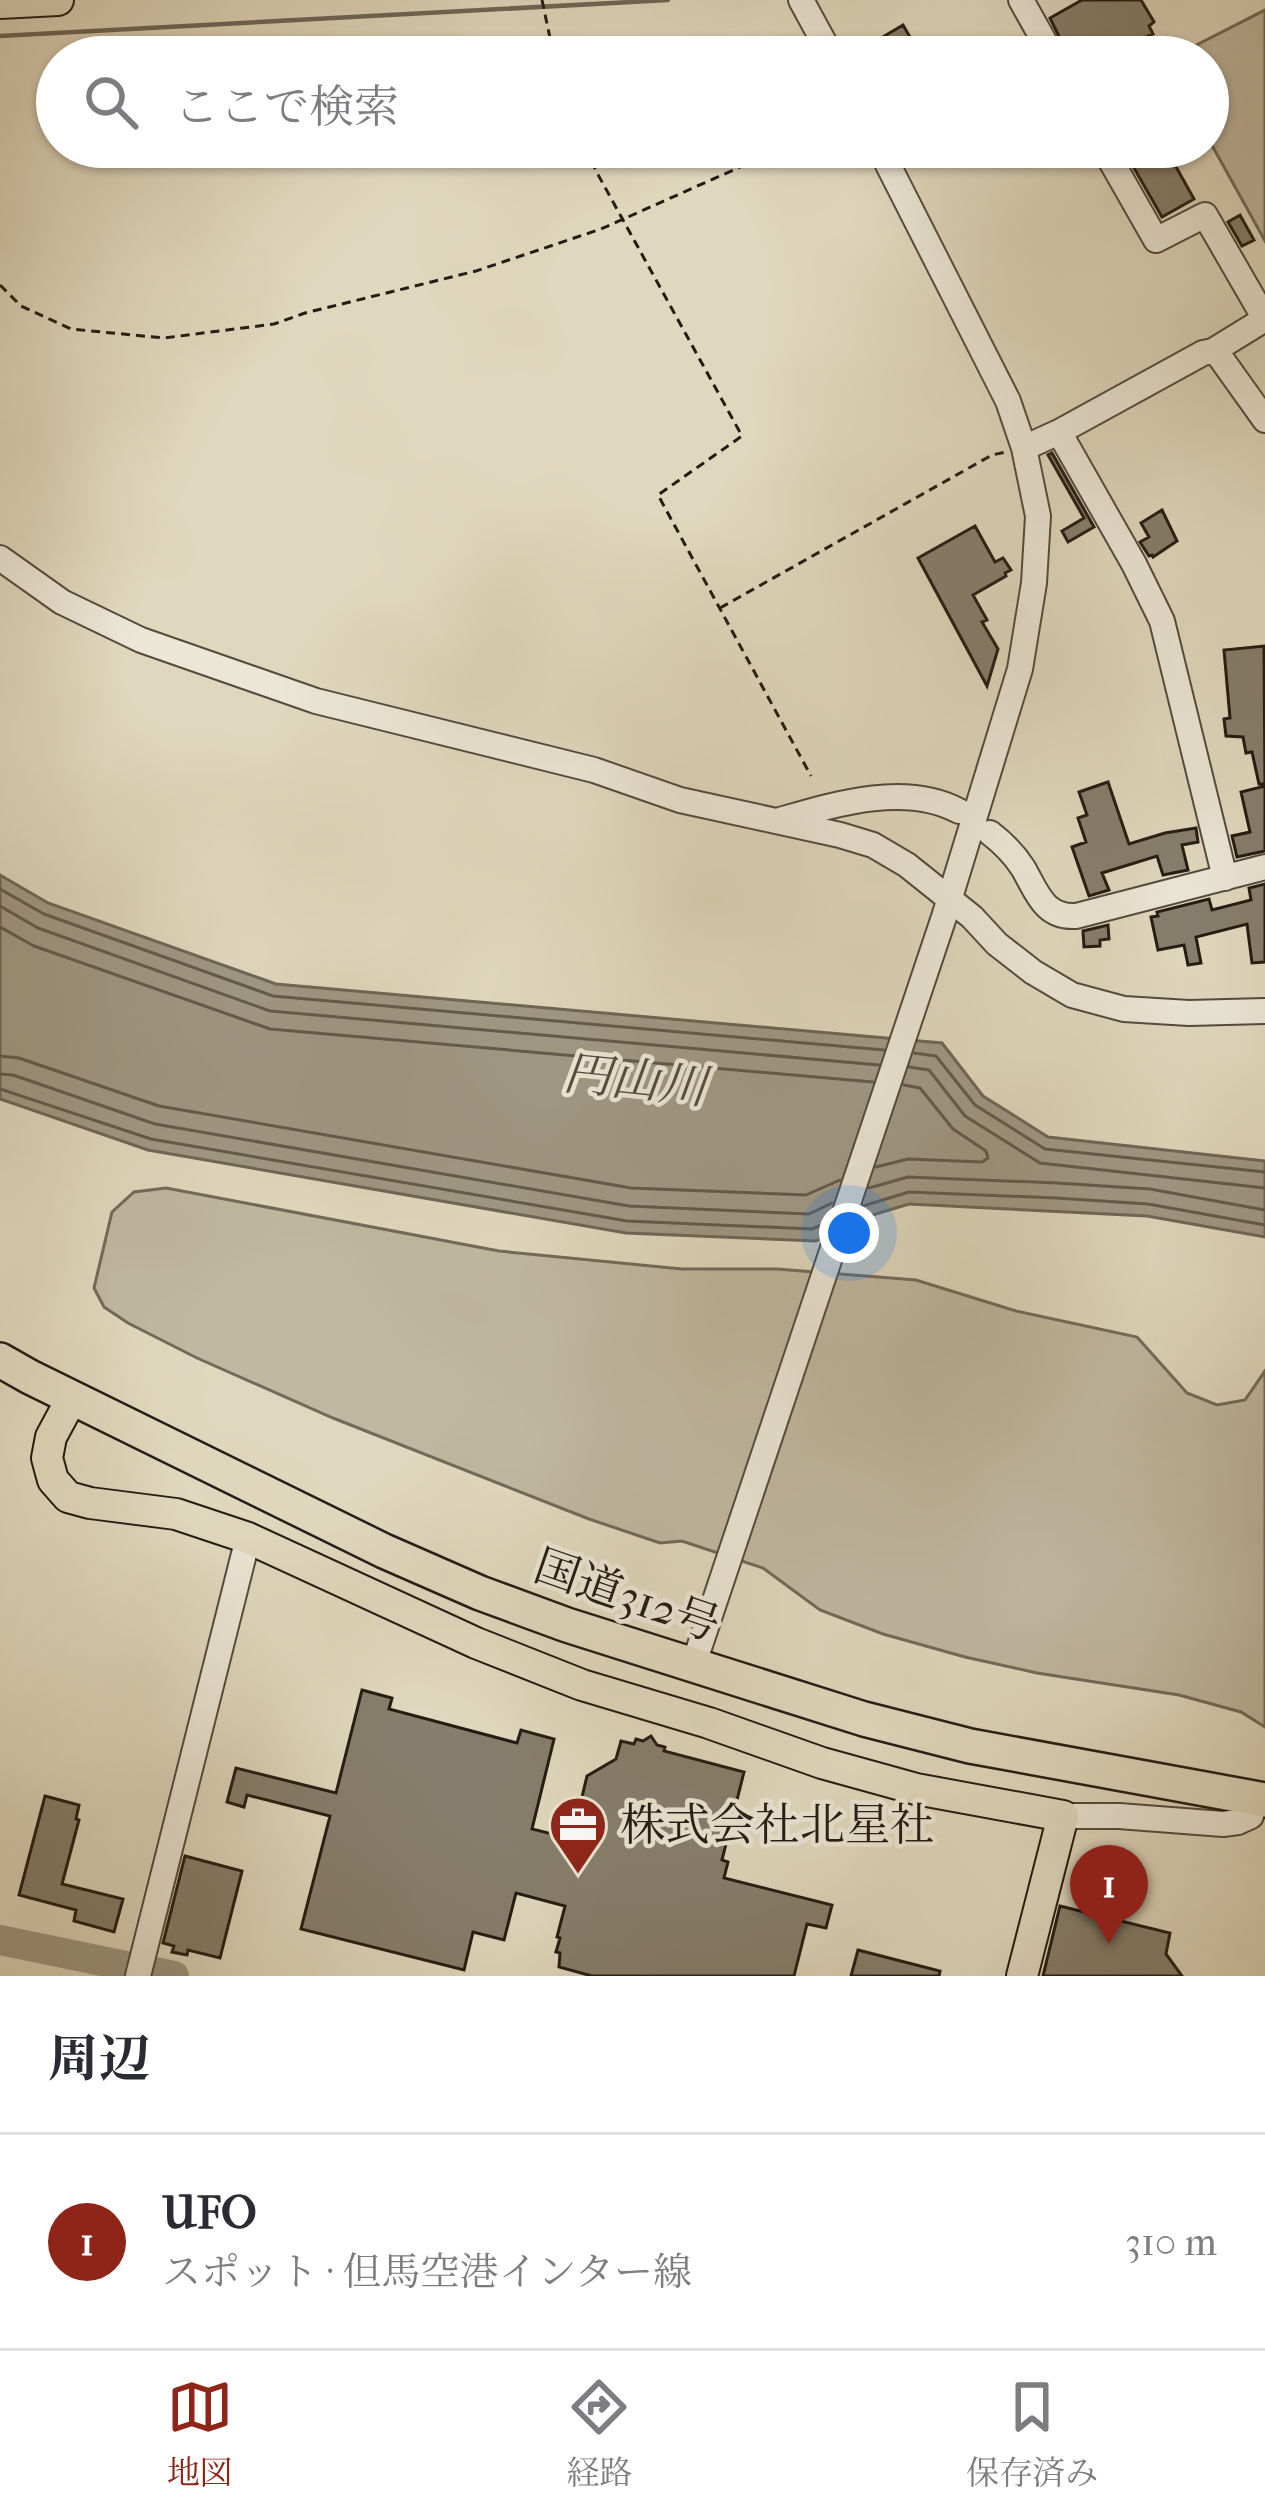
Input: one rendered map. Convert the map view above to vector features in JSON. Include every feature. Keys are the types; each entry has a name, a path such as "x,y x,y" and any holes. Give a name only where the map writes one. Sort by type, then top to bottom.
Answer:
{"highway":[{"name":"国道312号","path":"0,1360 384,1551 567,1625 864,1719 970,1746 1260,1799"}],"main road":[{"path":"0,3 58,0"},
{"path":"72,1398 51,1437 47,1458 52,1480 68,1497 176,1514 248,1538 476,1643 582,1685 822,1763 916,1789 1063,1816 1022,1976"}],"street":[{"path":"801,0 821,36"},
{"path":"1021,0 1041,36"},
{"path":"693,1666 947,908 1020,669 1034,584 1038,516 1008,400 890,168"},
{"path":"1024,448 1213,351 1265,319 1205,214 1156,240 1115,168"},
{"path":"1213,351 1265,421"},
{"path":"1060,432 1162,621 1226,878"},
{"path":"0,558 62,602 141,640 316,701 594,770 680,800 873,845 907,865 947,908 972,917 997,944 1072,995 1124,1009 1265,1011"},
{"path":"778,820 910,796 959,811"},
{"path":"990,833 1010,850 1044,905 1064,917 1265,867"},
{"path":"140,1969 248,1538"},
{"path":"1063,1816 1223,1824 1250,1816 1260,1799"}],"path":[{"path":"542,0 550,36"},
{"path":"595,168 742,436 658,495 811,776"},
{"path":"0,285 21,306 71,329 164,338 274,324 476,271 623,220 738,168"},
{"path":"718,609 992,455 1024,448"}],"shaded area":[{"path":"1265,10 1265,241 1225,168 1229,168 1229,36 1214,36"},
{"path":"166,1188 499,1251 682,1269 777,1269 916,1280 1016,1311 1137,1337 1187,1393 1217,1405 1245,1400 1265,1371 1265,1727 1241,1712 1179,1695 1037,1673 883,1634 820,1610 763,1568 682,1541 660,1543 589,1519 333,1418 197,1358 104,1307 94,1288 112,1212 134,1192"}],"water":[{"name":"円山川","path":"0,875 48,903 276,984 942,1043 983,1096 1048,1137 1265,1161 1265,1237 1147,1216 909,1204 866,1217 816,1241 626,1233 148,1150 0,1099"}],"building":[{"path":"1082,0 1141,0 1154,22 1149,26 1153,34 1059,36 1050,18"},
{"path":"903,25 909,36 884,36"},
{"path":"1134,168 1177,168 1194,199 1162,217"},
{"path":"1240,215 1254,240 1242,246 1228,222"},
{"path":"1052,453 1094,527 1068,542 1062,531 1084,518 1048,455"},
{"path":"1162,510 1177,541 1153,557 1140,542 1149,537 1141,523"},
{"path":"975,526 995,562 1003,558 1011,570 973,595 998,649 987,686 918,558"},
{"path":"1264,646 1265,784 1259,784 1252,752 1246,753 1243,737 1226,736 1224,719 1230,718 1224,650"},
{"path":"1108,782 1129,844 1196,828 1198,842 1182,845 1188,870 1163,875 1157,856 1102,873 1109,890 1089,896 1072,847 1086,842 1078,818 1087,815 1079,792"},
{"path":"1265,786 1265,851 1237,857 1232,836 1250,832 1241,792"},
{"path":"1265,884 1265,962 1252,963 1247,924 1196,937 1201,963 1188,965 1184,945 1158,950 1151,917 1158,916 1157,912 1209,899 1212,910 1251,900 1249,888"},
{"path":"1108,925 1109,939 1100,940 1100,946 1084,947 1083,931"},
{"name":"株式会社北星社","path":"362,1690 392,1698 389,1709 517,1743 521,1730 554,1739 532,1829 572,1839 587,1776 616,1759 621,1741 634,1744 636,1739 651,1736 664,1751 744,1772 722,1860 728,1862 724,1878 832,1905 826,1928 807,1924 794,1976 592,1976 559,1967 557,1937 565,1906 516,1893 504,1940 473,1932 464,1970 301,1929 330,1816 247,1795 244,1807 227,1802 236,1768 336,1793"},
{"path":"45,1796 79,1805 62,1884 123,1899 114,1932 74,1921 76,1910 19,1895"},
{"path":"185,1856 242,1871 220,1958 188,1950 187,1955 172,1952 174,1946 163,1943"},
{"path":"1060,1906 1170,1933 1166,1954 1182,1976 1043,1976"},
{"path":"858,1950 940,1971 939,1976 851,1976"}],"waterway":[{"path":"0,36 668,0"},
{"path":"0,1940 174,1976"}],"place":[{"name":"株式会社北星社","path":"578,1876"},
{"name":"UFO","path":"1109,1944"}]}
